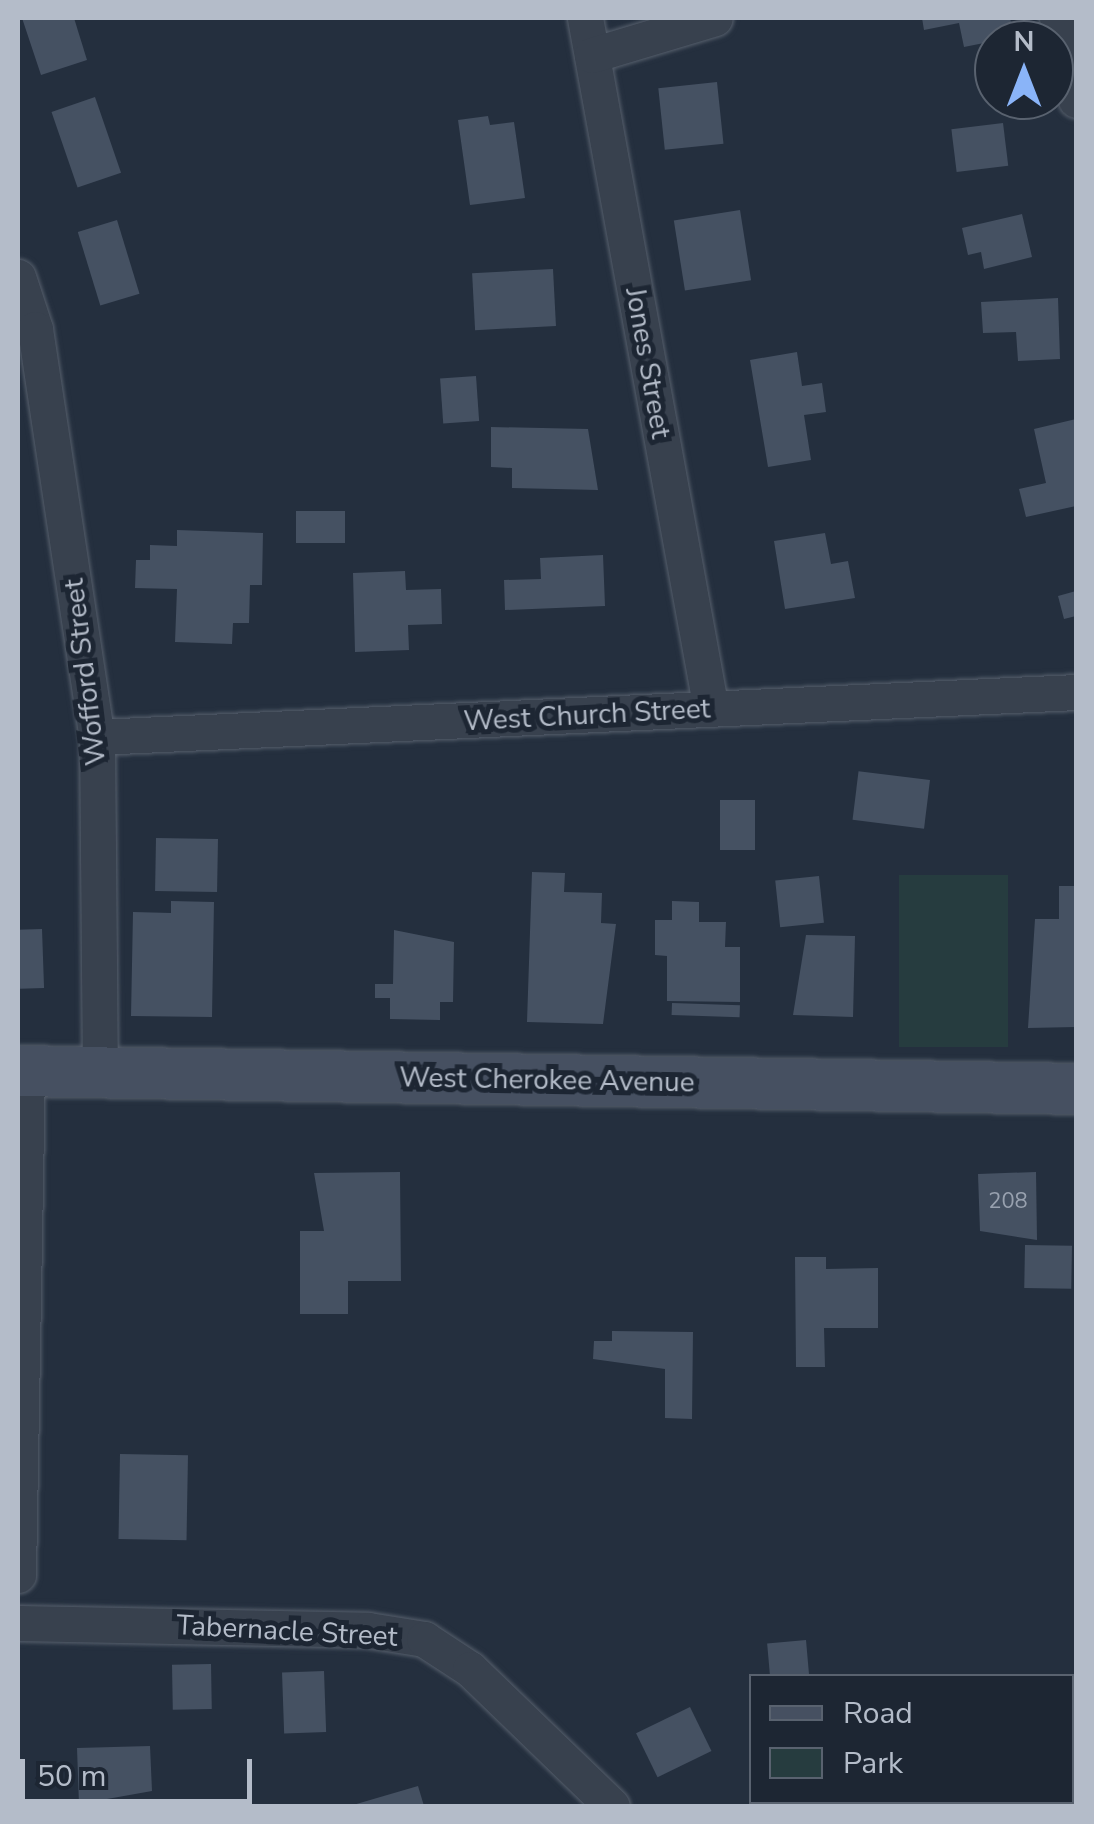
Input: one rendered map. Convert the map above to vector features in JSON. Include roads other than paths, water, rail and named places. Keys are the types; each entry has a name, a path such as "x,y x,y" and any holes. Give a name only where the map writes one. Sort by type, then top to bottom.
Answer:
{"main road":[{"name":"West Cherokee Avenue","path":"22,1071 1076,1088"}],"street":[{"name":"Jones Street","path":"585,18 712,709"},
{"path":"592,55 715,18"},
{"path":"1057,18 1076,100"},
{"name":"Wofford Street","path":"18,277 35,329 98,737 100,1072"},
{"name":"West Church Street","path":"98,737 1076,692"},
{"path":"18,1574 22,1071"},
{"name":"Tabernacle Street","path":"18,1622 368,1630 424,1640 470,1669 612,1806"}]}
